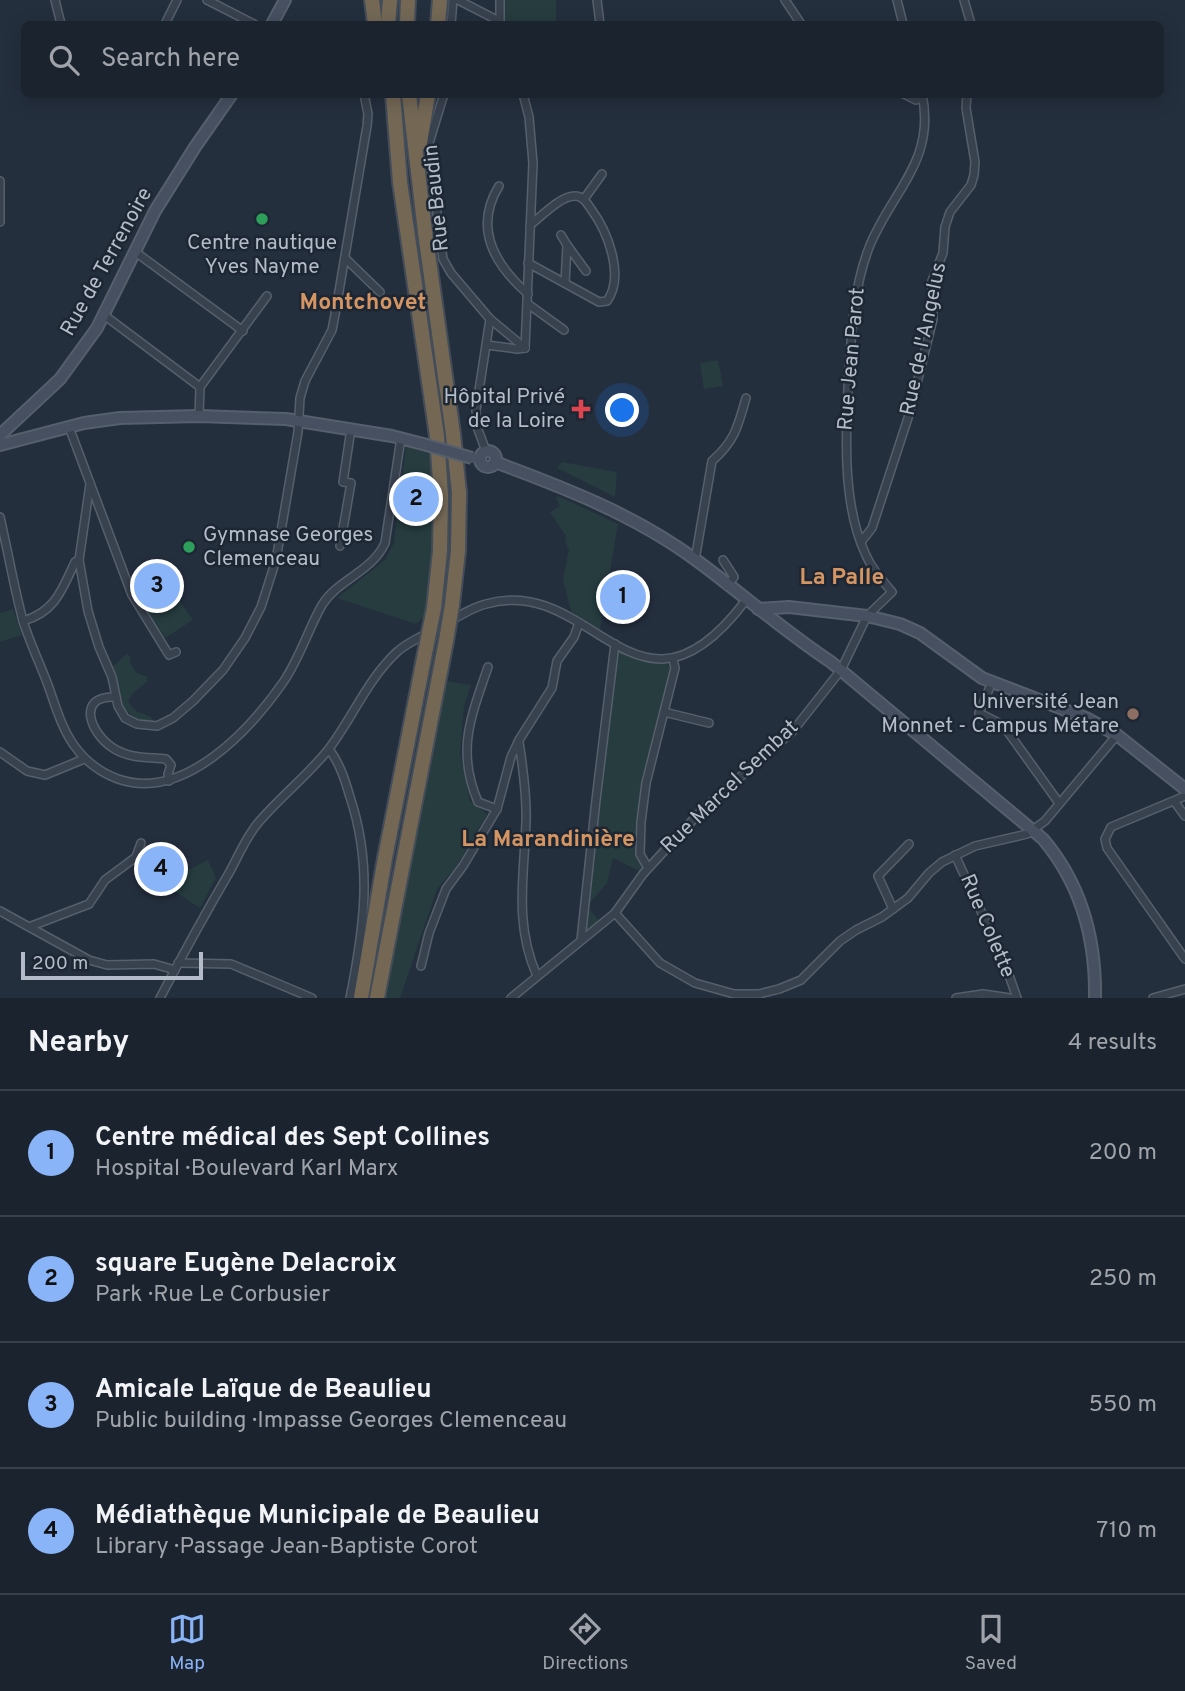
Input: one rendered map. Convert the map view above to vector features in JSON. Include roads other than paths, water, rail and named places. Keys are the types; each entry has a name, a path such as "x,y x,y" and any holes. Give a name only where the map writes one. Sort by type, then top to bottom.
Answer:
{"highway":[{"path":"372,0 375,21"},
{"path":"388,21 390,0"},
{"path":"408,0 408,21"},
{"path":"439,21 440,0"},
{"path":"361,998 385,858 434,608 440,551 439,460 387,98"},
{"path":"393,98 400,183"},
{"path":"377,998 446,642 458,551 459,493 453,434 410,98"},
{"path":"420,183 420,142 427,98"}],"street":[{"path":"55,0 60,21"},
{"path":"166,21 177,0"},
{"path":"207,0 248,21"},
{"path":"274,21 285,0"},
{"path":"452,21 456,0 496,21"},
{"path":"500,0 500,21"},
{"path":"597,0 600,21"},
{"path":"785,0 799,21"},
{"path":"897,0 902,21"},
{"path":"964,0 970,21"},
{"name":"Rue de Terrenoire","path":"0,435 60,379 104,315 133,250 185,163 229,98"},
{"path":"90,484 79,560 88,611 112,677 115,697 125,718 137,724 157,726 173,718 223,670 245,638 261,607 276,560 300,398 305,381 332,330 368,114 364,98"},
{"name":"Rue Baudin","path":"443,98 429,143 440,248 445,265 490,319 526,348"},
{"path":"487,345 526,348 533,159 529,117 524,98"},
{"name":"Rue Jean Parot","path":"867,616 892,592 871,566 861,542 852,506 845,426 854,311 859,277 871,242 919,156 925,125 923,98"},
{"name":"Rue de l'Angelus","path":"861,542 872,528 908,418 933,319 932,281 943,253 945,227 950,212 971,185 974,176 975,162 967,98"},
{"path":"583,199 602,174"},
{"path":"0,181 0,222"},
{"path":"499,186 490,200 490,247 501,264 528,294"},
{"path":"528,263 599,302 607,301 611,294 611,251 598,218 583,199 575,196 565,199 530,225"},
{"path":"561,235 586,271"},
{"path":"565,283 567,245"},
{"path":"133,250 243,331"},
{"path":"345,258 380,292"},
{"path":"199,416 200,387 267,296"},
{"path":"527,304 564,330"},
{"path":"104,315 200,387"},
{"path":"490,319 476,410 482,465 488,467 495,462 561,486 615,511 695,560 841,670 1044,839 1059,860 1082,908 1094,952 1095,998"},
{"path":"695,560 712,461 724,451 736,433 746,398"},
{"path":"0,445 69,427 120,418 268,417 401,438 479,456"},
{"path":"69,427 132,595 169,655 176,652"},
{"path":"340,546 351,483 343,482 351,429"},
{"path":"0,517 23,621 67,734 84,759 105,773 125,781 148,784 169,781 197,769 235,737 284,680 305,645 325,602 381,553 385,543 401,438"},
{"path":"23,621 40,615 50,607 75,562 79,560"},
{"path":"723,560 734,577 727,586"},
{"path":"160,998 257,824 329,749 383,666 409,644 484,604 519,599 537,603 579,623 644,659 673,659 695,649 714,635 746,600"},
{"path":"758,609 789,607 867,616 900,624 920,633 982,678 1086,718 1117,735 1185,789"},
{"name":"Rue Marcel Sembat","path":"511,998 615,913 648,868 716,796 792,732 841,670 867,616"},
{"path":"421,965 429,933 446,889 497,809 509,764 519,740 552,688 557,661 574,637 579,623"},
{"path":"581,940 615,644"},
{"path":"648,868 640,854 640,822 646,783 675,668 673,659"},
{"path":"488,667 469,724 465,753 470,785 478,802 497,809"},
{"path":"992,682 979,713 1003,725 1059,803"},
{"path":"115,697 105,698 92,707 90,716 93,727 104,741 124,753 136,757 166,759 171,765 169,781"},
{"path":"664,712 709,723"},
{"path":"615,913 645,949 676,974 734,994 759,994 779,989 801,980 840,941 908,898 929,873 956,855 975,846 1027,834 1045,821 1117,735"},
{"path":"519,740 526,820 522,929 528,956 537,976"},
{"path":"329,749 337,760 355,811 365,870 360,943 350,998"},
{"path":"0,751 27,771 45,775 84,759"},
{"path":"509,764 522,764"},
{"path":"1185,796 1111,827 1106,834 1105,844 1185,959"},
{"path":"1174,801 1185,816"},
{"path":"29,927 89,904 104,880 136,857 141,843"},
{"path":"893,909 878,876 909,844"},
{"name":"Rue Colette","path":"956,855 1004,961 1017,998"},
{"path":"0,911 93,961 107,965 154,964 177,967 231,964 312,998"},
{"path":"1153,998 1185,989"},
{"path":"956,998 983,994 1010,998"}],"place":[{"name":"Centre nautique Yves Nayme","path":"262,219"},
{"name":"Hôpital Privé de la Loire","path":"581,409"},
{"name":"square Eugène Delacroix","path":"416,499"},
{"name":"Gymnase Georges Clemenceau","path":"189,547"},
{"name":"Amicale Laïque de Beaulieu","path":"157,586"},
{"name":"Centre médical des Sept Collines","path":"623,597"},
{"name":"Université Jean Monnet - Campus Métare","path":"1133,714"},
{"name":"Médiathèque Municipale de Beaulieu","path":"161,869"}],"district":[{"name":"Montchovet","path":"363,303"},
{"name":"La Palle","path":"842,578"},
{"name":"La Marandinière","path":"548,840"}]}
